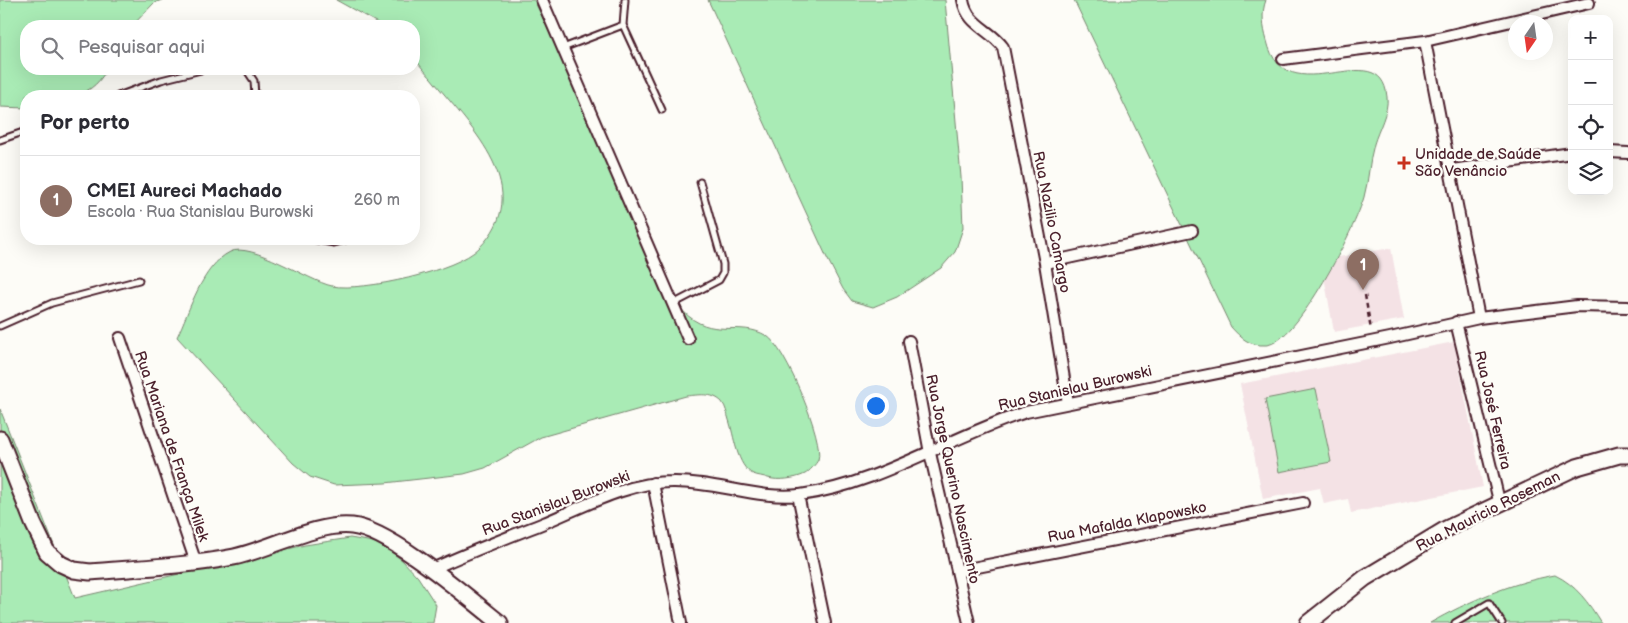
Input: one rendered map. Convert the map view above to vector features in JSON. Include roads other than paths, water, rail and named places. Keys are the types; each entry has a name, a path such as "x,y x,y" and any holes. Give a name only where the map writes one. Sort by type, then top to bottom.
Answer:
{"main road":[{"path":"0,438 46,552 61,564 74,570 90,572 196,562 236,556 327,528 351,525 373,531 432,569 500,623"},
{"name":"Rua Mauricio Roseman","path":"1308,623 1365,578 1448,528 1577,467 1618,455 1628,455"}],"street":[{"path":"542,0 688,340"},
{"name":"Rua Nazilio Camargo","path":"963,0 968,16 974,24 997,39 1003,47 1045,263 1068,403"},
{"path":"1283,59 1425,41 1590,3"},
{"path":"1425,41 1452,170 1479,318"},
{"path":"1613,152 1628,153"},
{"path":"1452,170 1568,154"},
{"path":"1045,263 1192,231"},
{"name":"Rua Stanislau Burowski","path":"432,569 462,555 625,490 653,483 675,482 764,494 798,495 824,490 892,469 930,454 989,424 1026,412 1373,342 1456,322 1577,306 1628,307"},
{"name":"Rua José Ferreira","path":"1456,322 1500,505"},
{"name":"Rua Mariana de França Milek","path":"120,338 196,562"},
{"name":"Rua Jorge Querino Nascimento","path":"909,341 930,454 969,623"},
{"path":"653,483 681,623"},
{"path":"798,495 826,623"},
{"name":"Rua Mafalda Klapowsko","path":"957,571 1303,503"}],"lane":[{"path":"625,0 623,25 662,110"},
{"path":"562,48 623,25"},
{"path":"134,90 181,75"},
{"path":"250,75 254,81 255,90"},
{"path":"0,140 20,133"},
{"path":"673,304 719,280 723,273 723,264 700,182"},
{"path":"0,326 52,303 140,280"},
{"path":"1455,623 1489,603 1502,623"}],"place":[{"name":"Unidade de Saúde São Venâncio","path":"1404,163"},
{"name":"CMEI Aureci Machado","path":"1363,290"}]}
